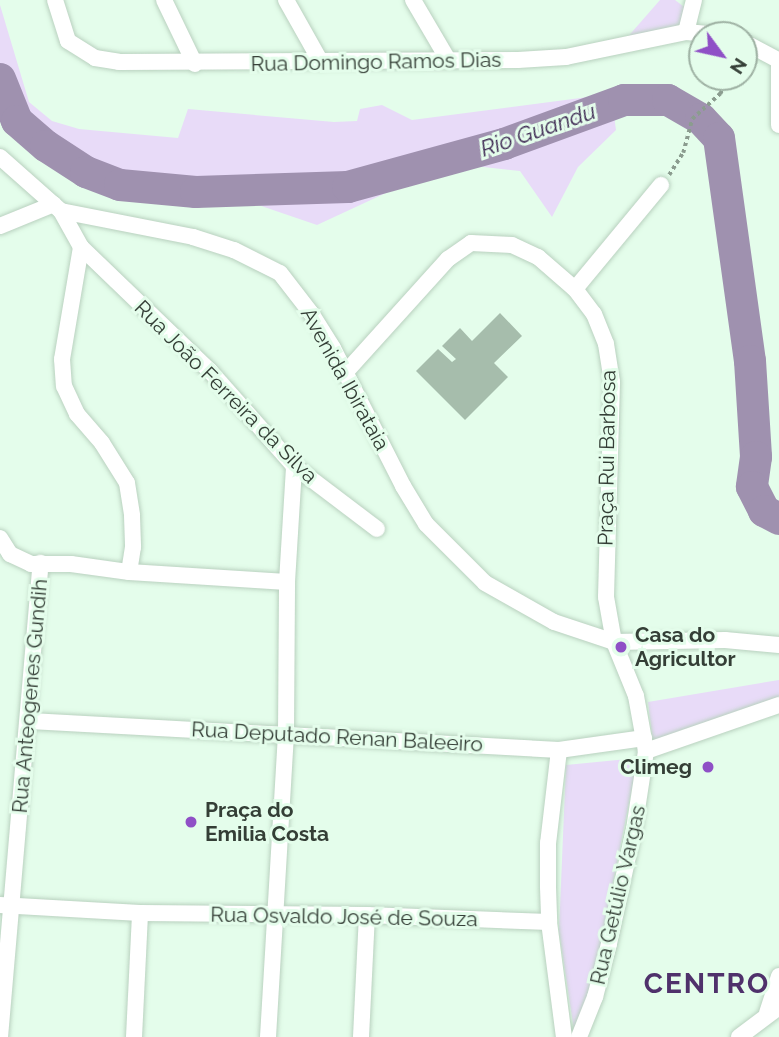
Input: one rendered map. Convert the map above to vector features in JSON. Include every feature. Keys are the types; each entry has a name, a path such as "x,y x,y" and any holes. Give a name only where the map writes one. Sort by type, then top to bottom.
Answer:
{"street":[{"name":"Rua Domingo Ramos Dias","path":"55,0 68,41 94,58 107,61 195,64 447,58 518,60 566,57 687,32"},
{"path":"164,0 195,64"},
{"path":"286,0 321,62"},
{"path":"413,0 447,58"},
{"path":"687,32 690,2"},
{"path":"758,49 779,60 779,125"},
{"name":"Avenida Ibirataia","path":"0,157 57,208 193,237 234,250 280,273 311,313 345,373 402,486 426,524 485,583 554,622 614,642 725,640 779,645"},
{"path":"575,289 661,185"},
{"path":"0,226 57,208"},
{"name":"Rua João Ferreira da Silva","path":"57,208 81,247 210,371 294,466 377,529"},
{"name":"Praça Rui Barbosa","path":"345,373 448,259 471,243 512,245 538,257 575,289 594,314 606,344 612,382 606,597 614,642 636,696 645,745"},
{"path":"81,247 62,359 64,386 77,414 102,443 127,483 132,516 129,572"},
{"path":"268,1037 286,732 287,582 294,466"},
{"path":"0,538 16,558 31,564 71,564 129,572 287,582"},
{"name":"Rua Anteogenes Gundih","path":"0,1037 5,906 30,721 41,563"},
{"name":"Rua Deputado Renan Baleeiro","path":"30,721 286,732 559,750 645,745 779,705"},
{"name":"Rua Getúlio Vargas","path":"579,1037 595,997 609,944 634,829 645,745"},
{"path":"559,750 548,843 549,922 564,1037"},
{"name":"Rua Osvaldo José de Souza","path":"5,906 140,913 367,915 549,922"},
{"path":"134,1037 140,913"},
{"path":"361,1037 367,915"},
{"path":"739,1037 775,1015 779,976"}],"path":[{"path":"661,185 678,165 692,120 722,91"}],"shaded area":[{"path":"660,0 675,0 687,9 688,23 618,48"},
{"path":"0,5 29,102 52,121 79,129 178,138 188,109 334,122 357,121 360,109 382,105 412,120 611,94 616,130 578,167 552,217 520,171 475,166 401,186 317,225 244,200 171,198 107,190 65,171 6,126 0,112"},
{"path":"779,680 779,702 653,743 648,702"},
{"path":"638,758 582,1037 575,1037 559,931 566,765"}],"building":[{"path":"500,313 522,336 494,363 508,377 465,420 416,371 438,349 452,362 456,359 442,346 460,328 472,341"}],"waterway":[{"name":"Rio Guandu","path":"0,79 17,121 46,146 86,172 120,185 196,192 348,187 504,144 624,100 668,100 701,119 719,138 750,361 756,457 752,487 764,511 779,519"}],"place":[{"name":"Casa do Agricultor","path":"621,647"},
{"name":"Climeg","path":"708,767"},
{"name":"Praça do Emilia Costa","path":"191,822"}],"district":[{"name":"CENTRO","path":"707,984"}]}
